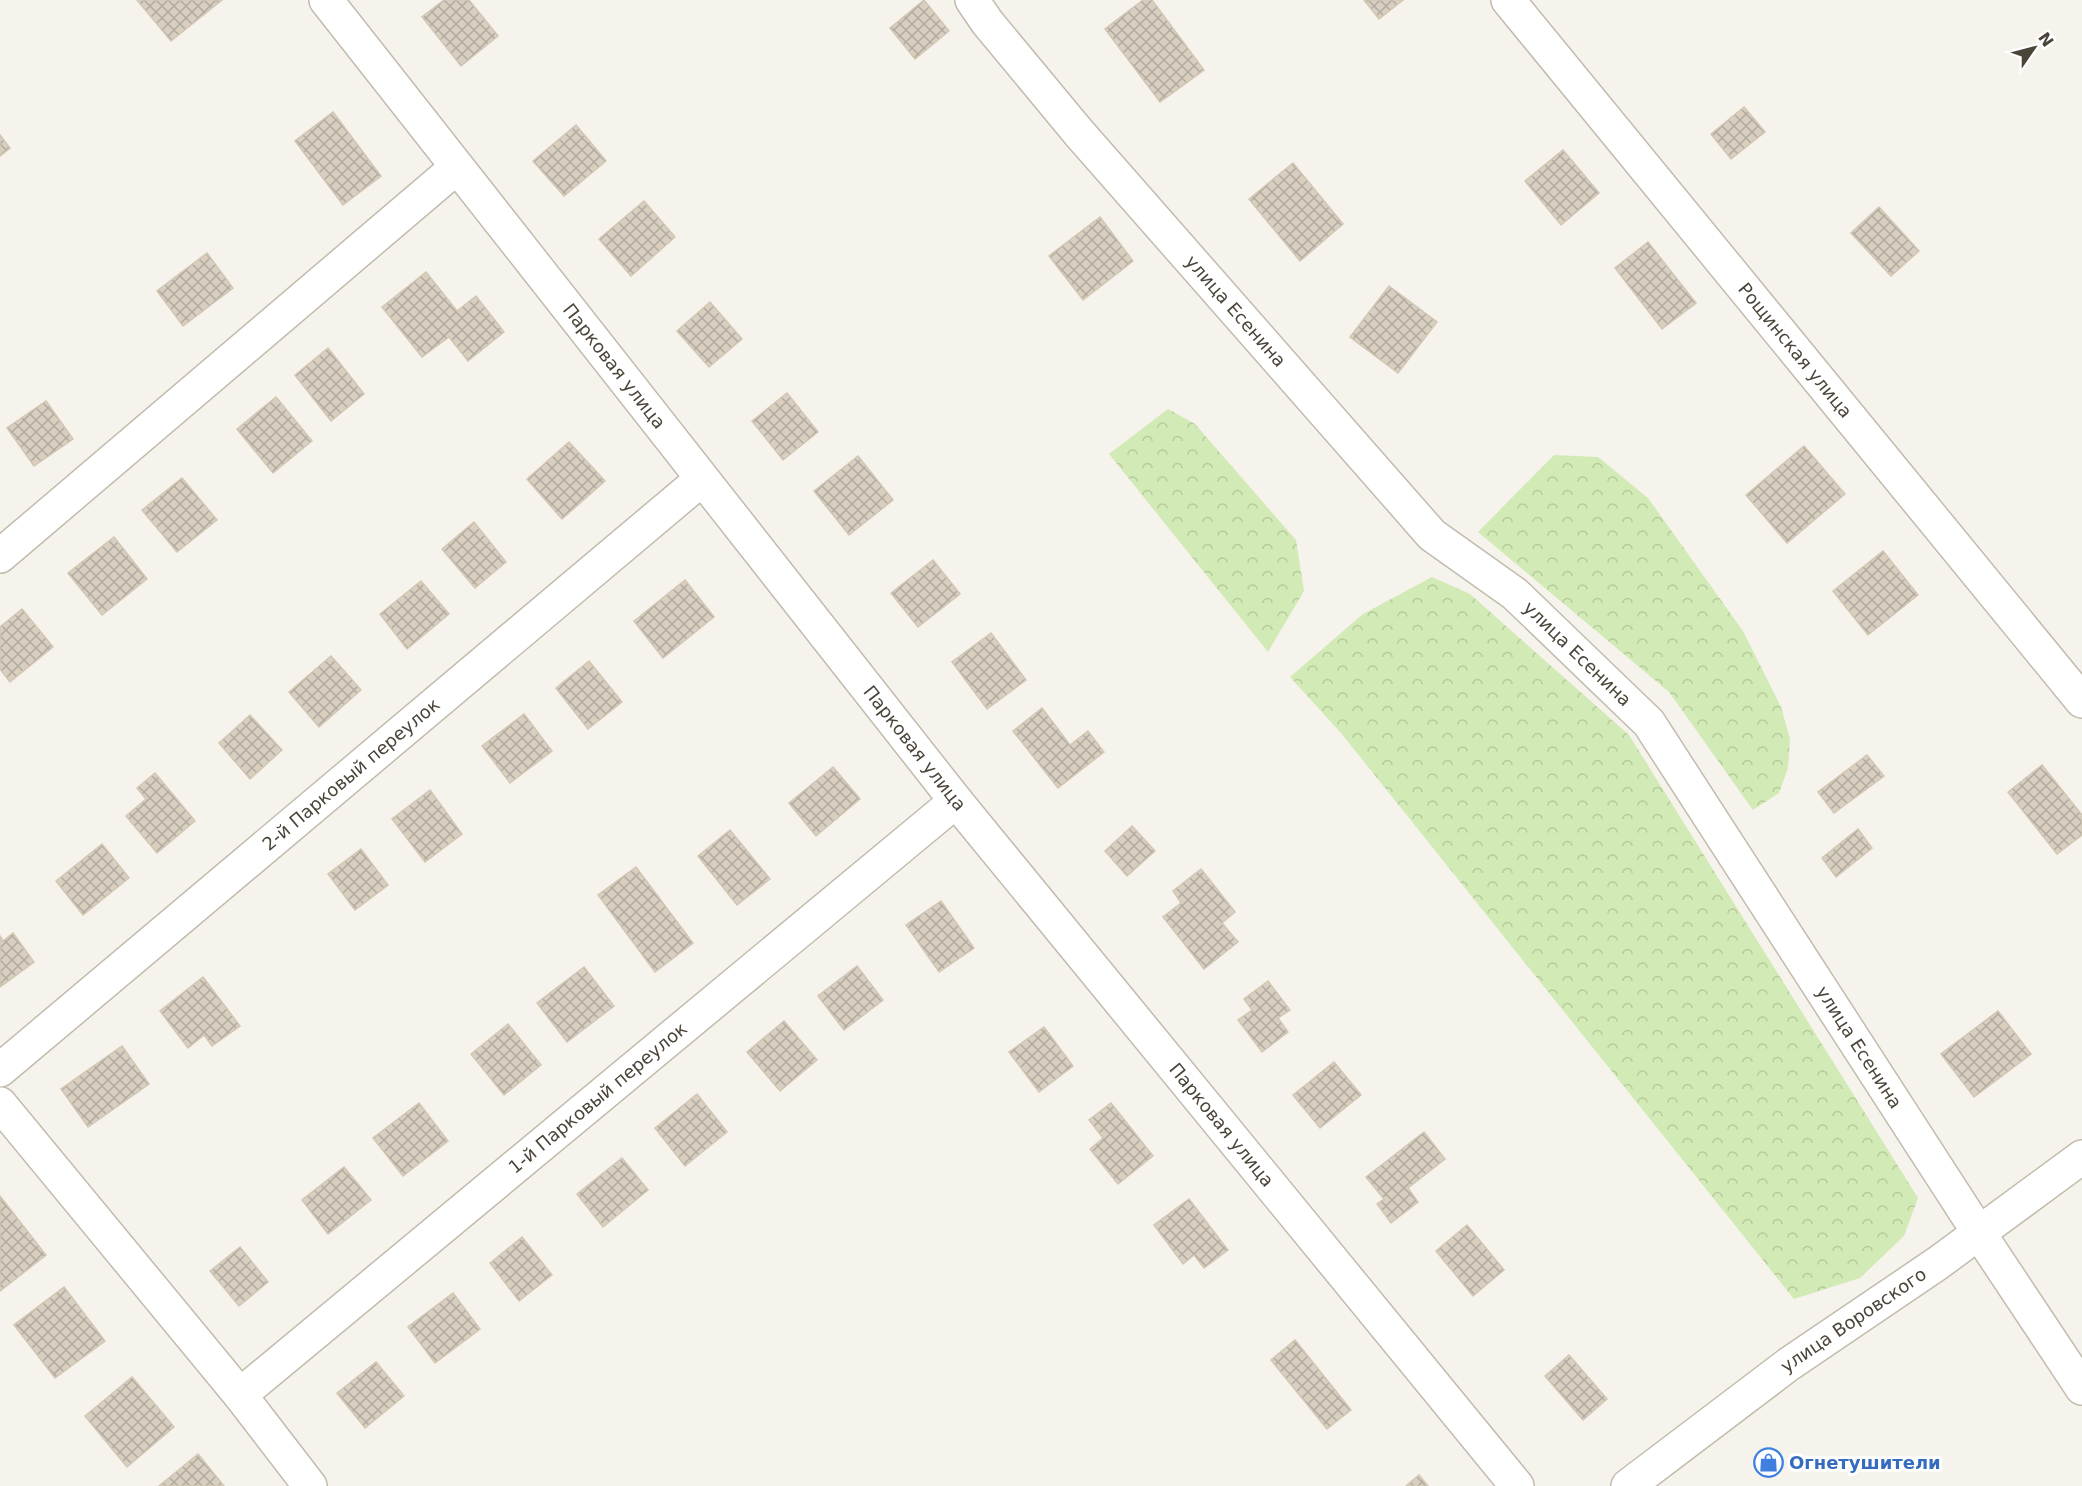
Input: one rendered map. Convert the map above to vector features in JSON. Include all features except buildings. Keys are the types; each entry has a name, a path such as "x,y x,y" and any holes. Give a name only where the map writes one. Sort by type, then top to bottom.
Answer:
{"street":[{"name":"Парковая улица","path":"326,0 956,801 1517,1486"},
{"name":"улица Есенина","path":"972,0 987,22 1079,132 1432,535 1515,594 1649,723 2082,1388"},
{"name":"Рощинская улица","path":"1508,0 2082,702"},
{"path":"0,556 458,167"},
{"name":"2-й Парковый переулок","path":"0,1070 702,479"},
{"name":"1-й Парковый переулок","path":"240,1395 956,801"},
{"path":"0,1104 240,1395 310,1486"},
{"name":"улица Воровского","path":"1628,1486 1789,1364 1979,1233 2082,1157"}],"green space":[{"path":"1168,409 1195,424 1296,540 1304,591 1268,652 1109,454"},
{"path":"1554,455 1598,457 1648,498 1743,631 1781,707 1790,739 1788,768 1779,793 1753,810 1669,692 1478,532"},
{"path":"1432,577 1470,594 1629,735 1918,1198 1904,1236 1860,1278 1794,1299 1341,733 1290,677 1363,614"}],"place":[{"name":"Огнетушители","path":"1768,1463"}]}
